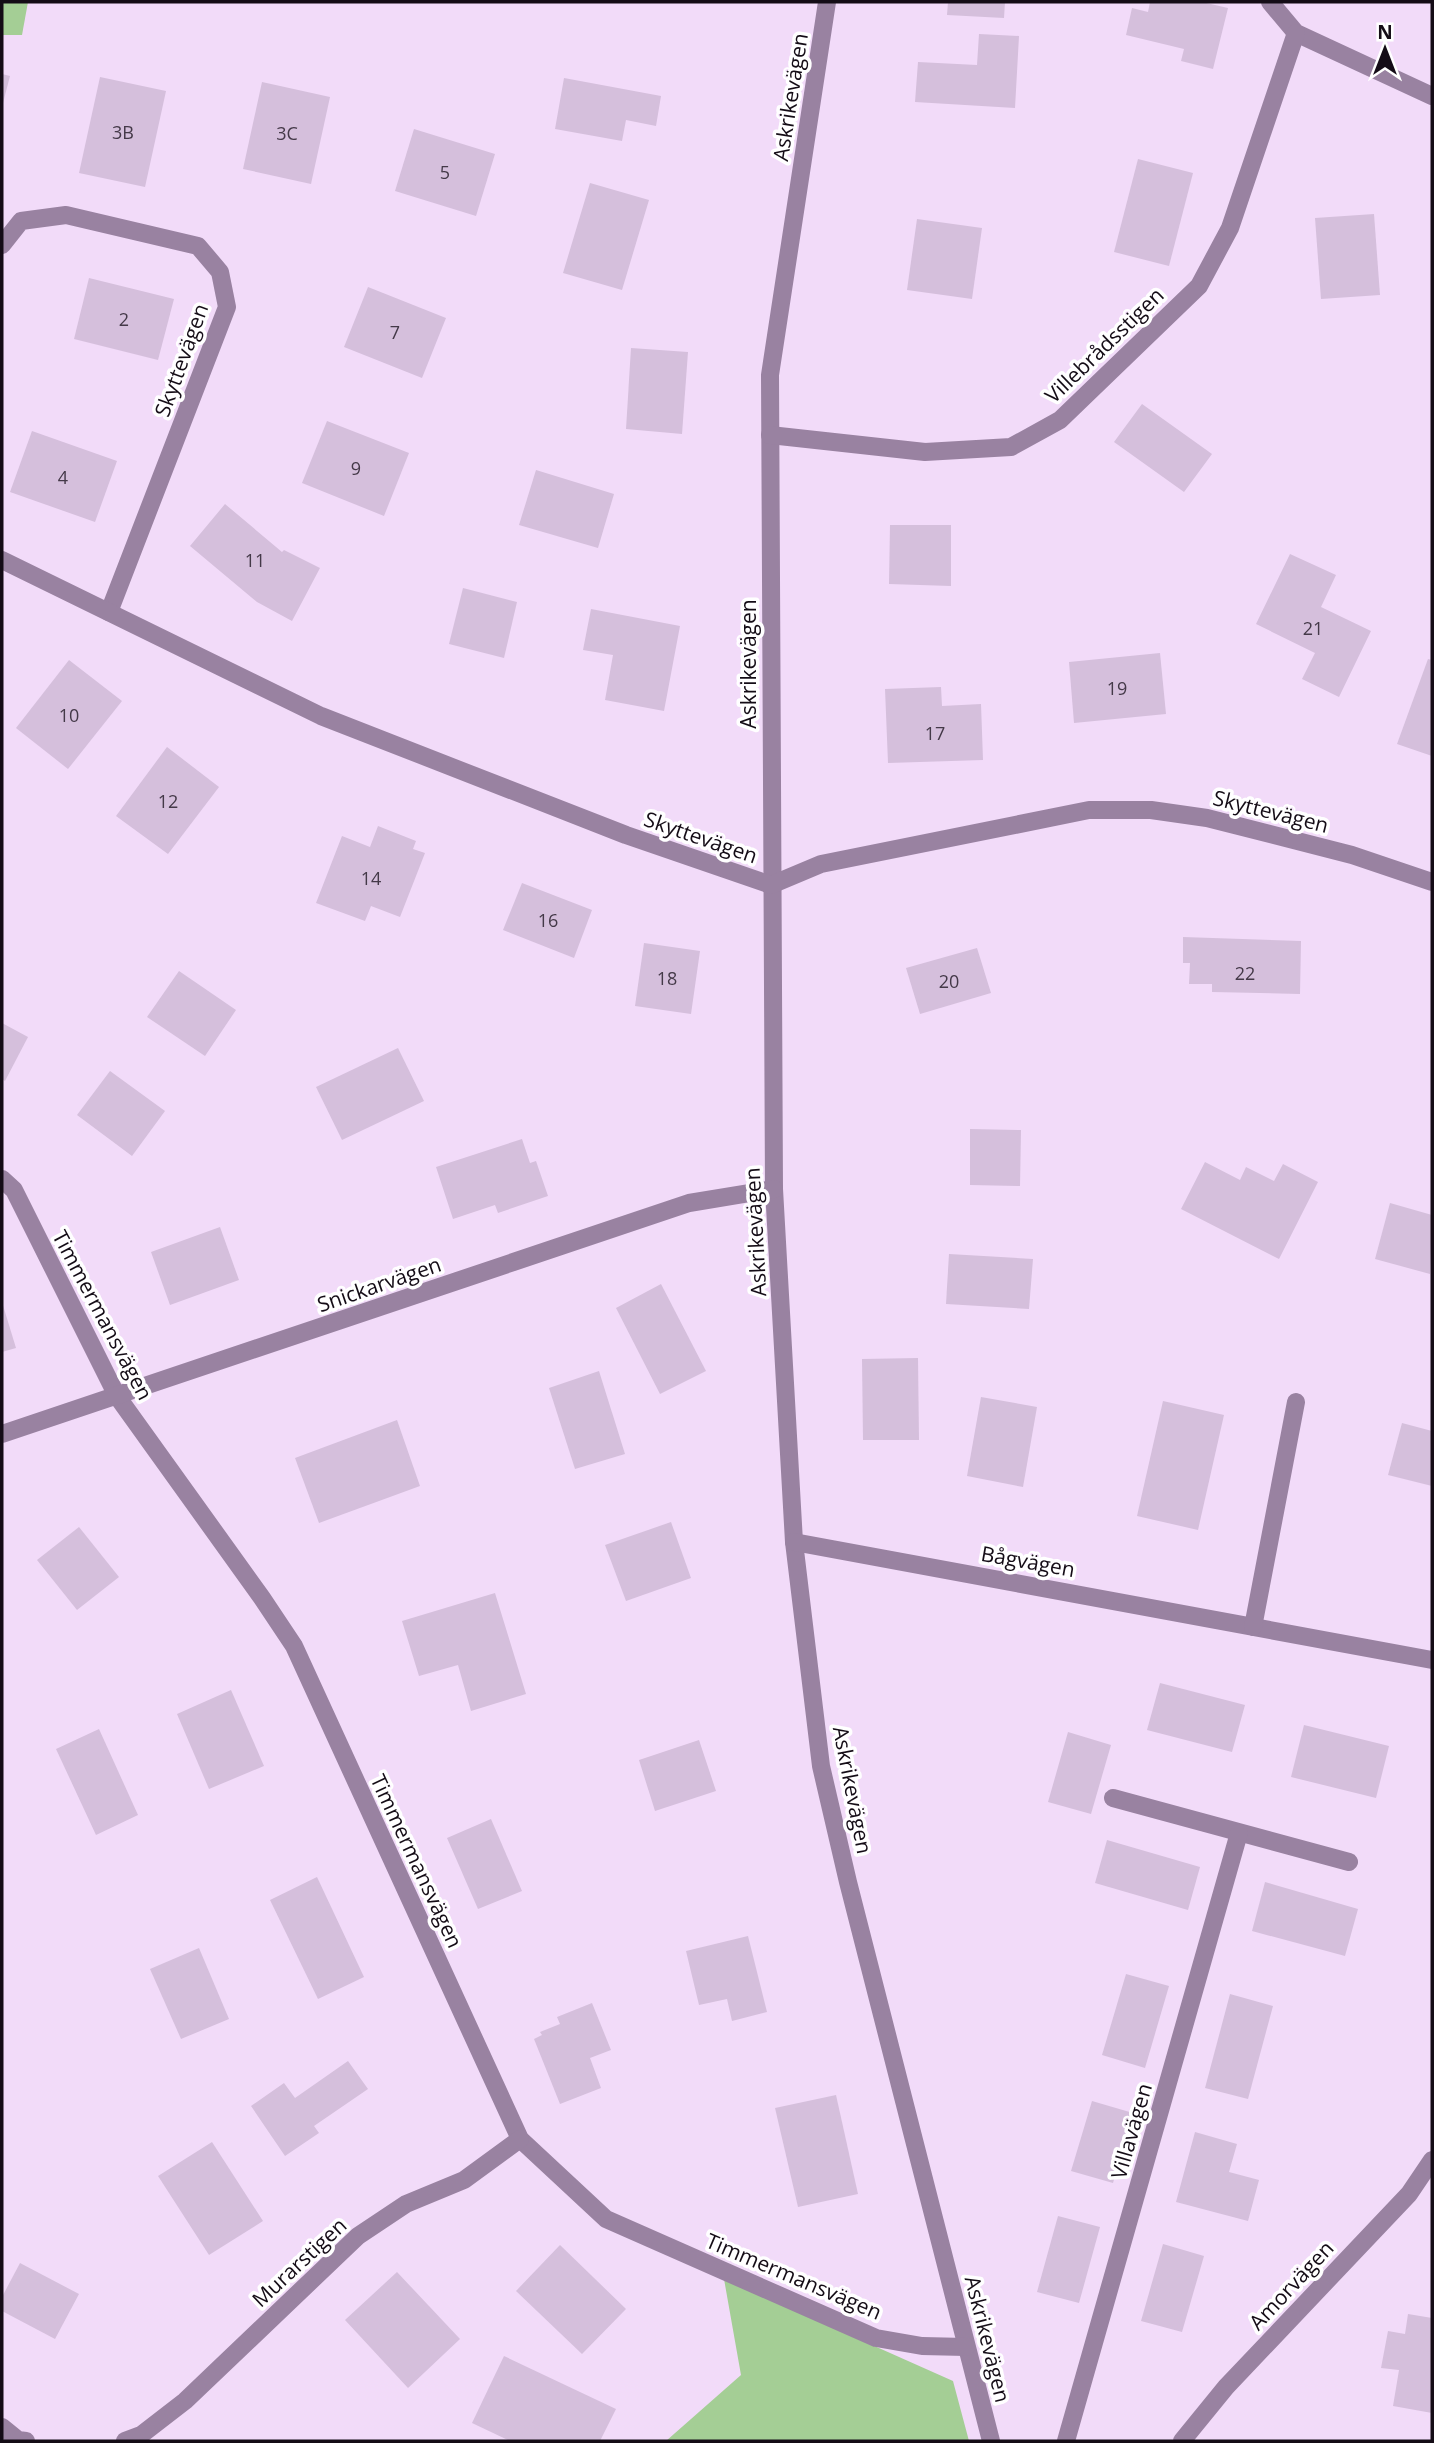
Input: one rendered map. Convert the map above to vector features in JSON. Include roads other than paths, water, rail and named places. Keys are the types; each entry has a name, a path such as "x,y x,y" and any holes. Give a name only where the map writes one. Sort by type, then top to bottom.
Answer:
{"street":[{"name":"Askrikevägen","path":"827,2 770,375 774,1189 794,1542 821,1766 848,1882 991,2441"},
{"path":"1270,2 1296,33 1432,96"},
{"name":"Villebrådsstigen","path":"770,435 925,452 1011,447 1060,420 1199,286 1230,228 1296,33"},
{"name":"Skyttevägen","path":"2,244 21,221 66,215 198,246 220,272 227,307 109,611"},
{"name":"Skyttevägen","path":"2,560 321,716 626,835 771,885 821,864 1089,810 1151,810 1207,818 1352,855 1432,882"},
{"name":"Timmermansvägen","path":"2,1179 14,1190 117,1396 294,1646 520,2139 606,2219 876,2337 922,2346 966,2347"},
{"name":"Snickarvägen","path":"2,1434 689,1203 774,1189"},
{"path":"1253,1626 1296,1402"},
{"name":"Bågvägen","path":"794,1542 1432,1660"},
{"path":"1112,1798 1349,1862"},
{"name":"Villavägen","path":"1066,2441 1239,1833"},
{"name":"Murarstigen","path":"125,2441 141,2435 186,2401 358,2236 406,2204 464,2180 520,2139"},
{"name":"Amorvägen","path":"1182,2441 1226,2387 1409,2194 1432,2160"},
{"path":"2,2427 18,2440 26,2441"}]}
